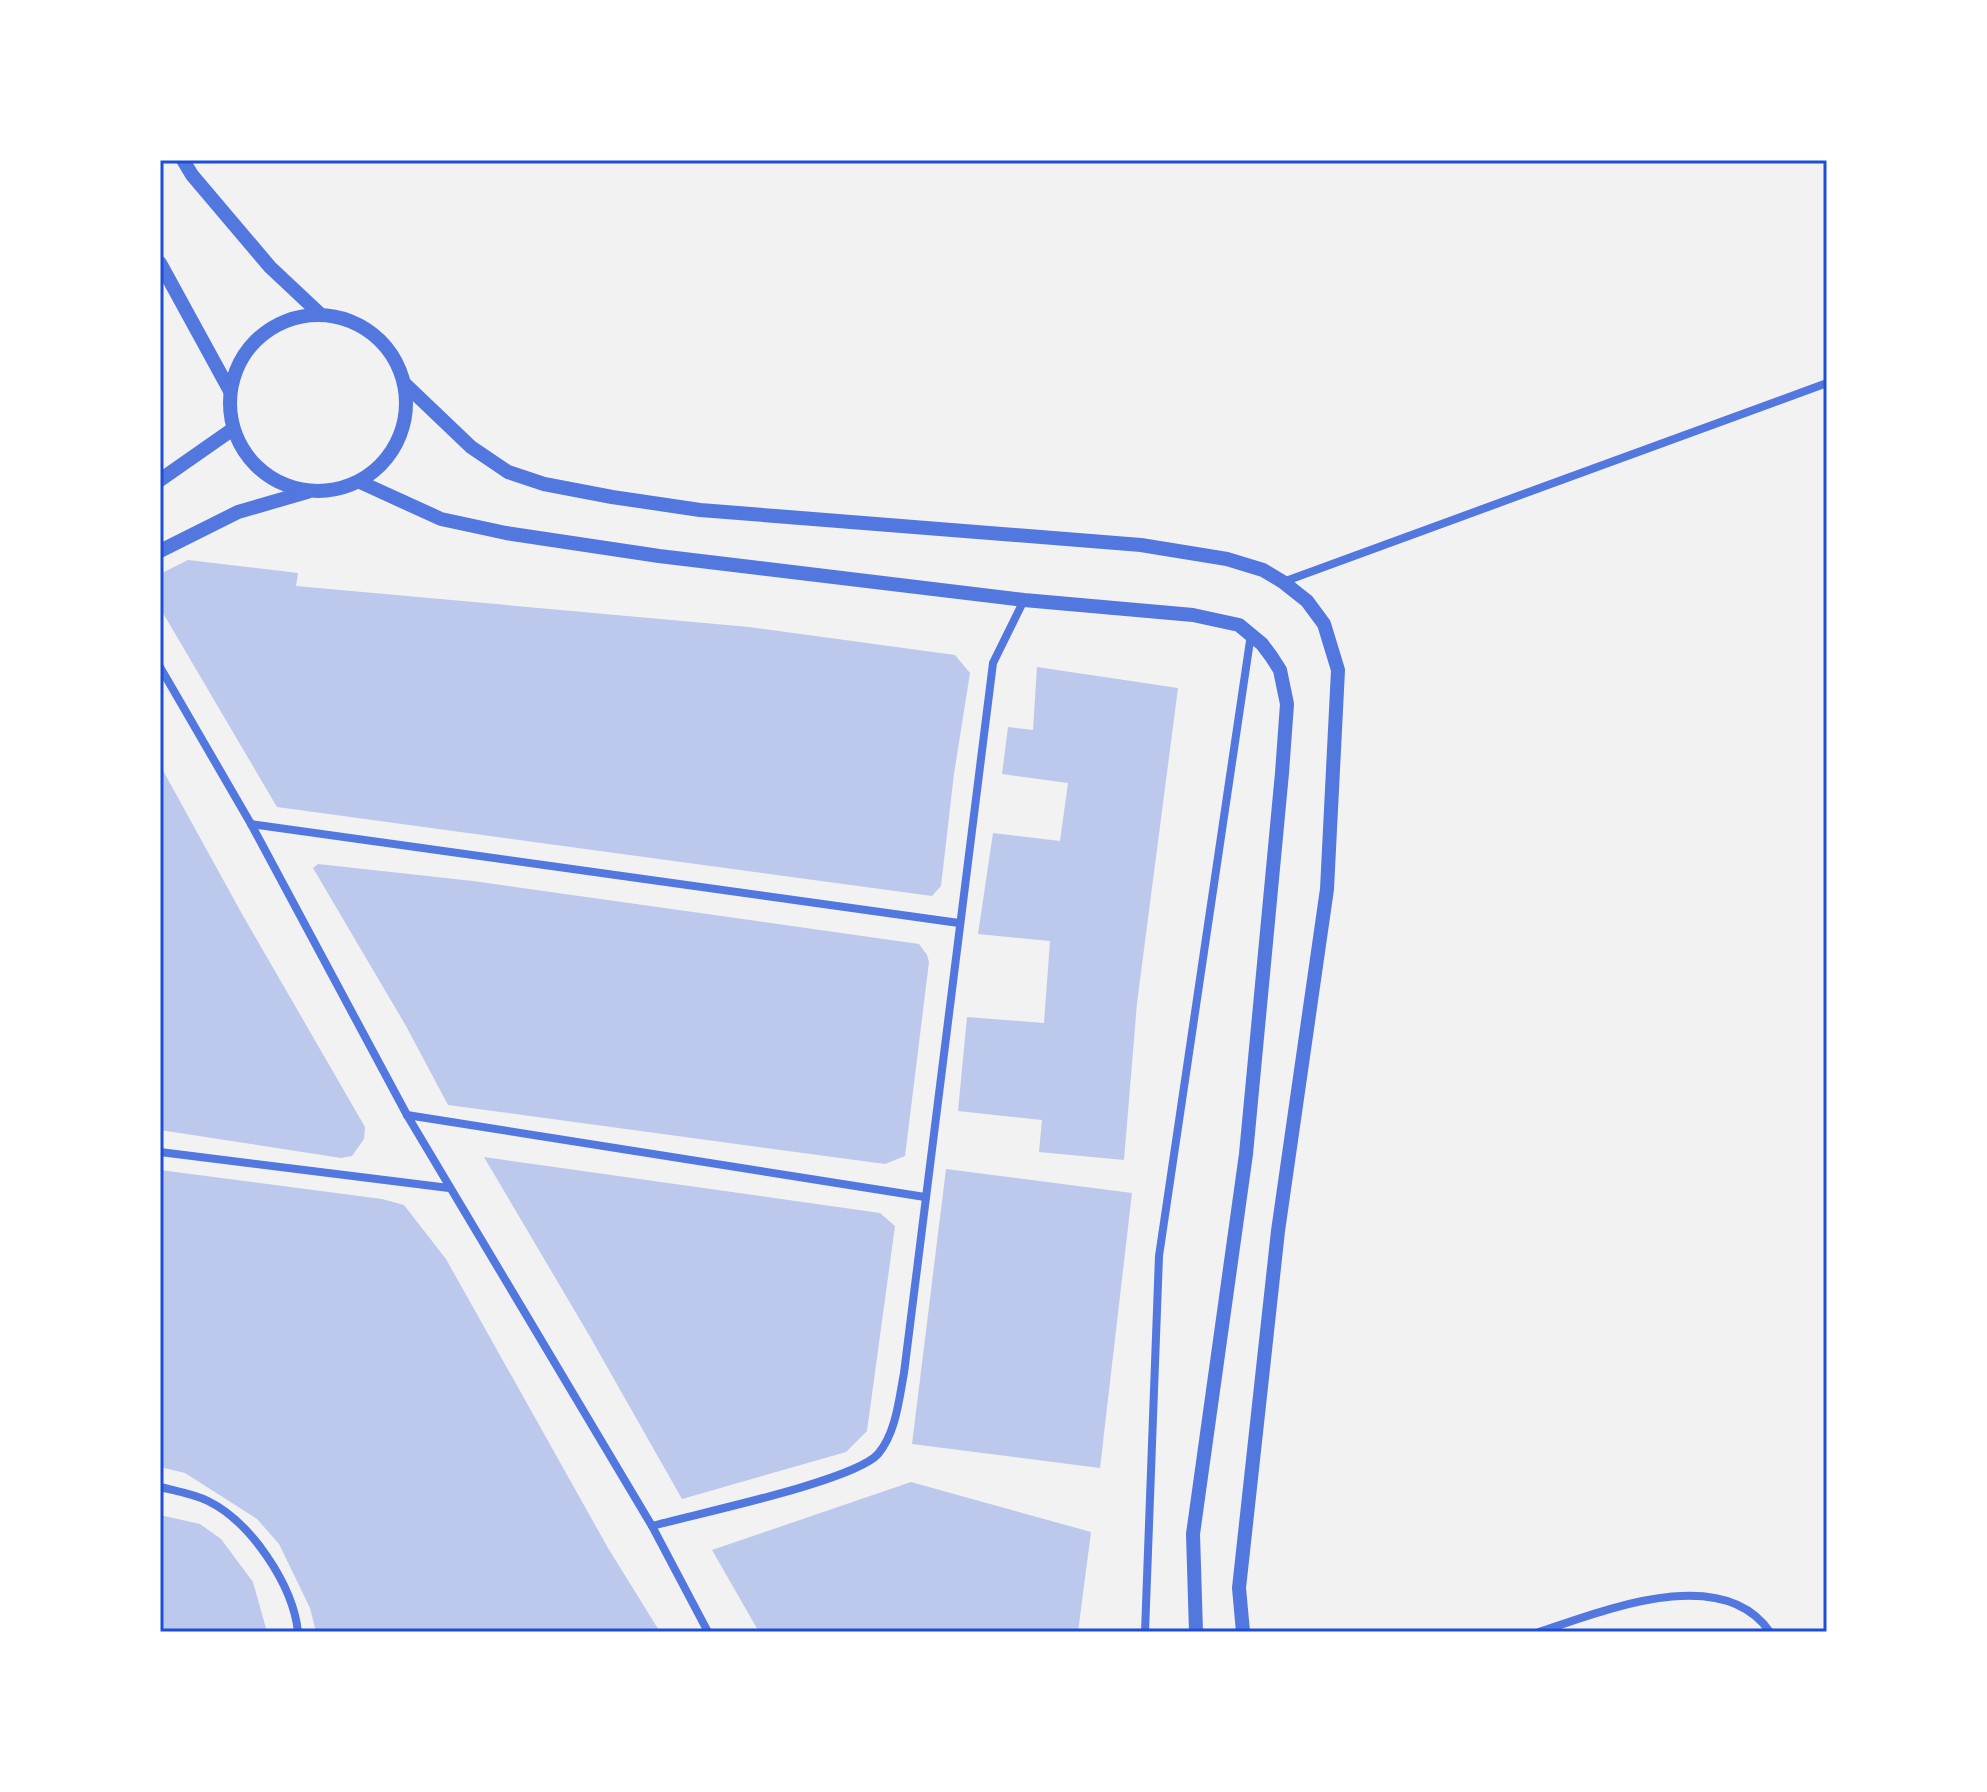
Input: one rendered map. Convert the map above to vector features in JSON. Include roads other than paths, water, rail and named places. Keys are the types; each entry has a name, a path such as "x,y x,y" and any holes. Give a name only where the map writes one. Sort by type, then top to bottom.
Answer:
{"street":[{"path":"183,160 192,175 270,267 320,314"},
{"path":"160,263 230,391"},
{"path":"160,551 238,512 308,492 335,491 360,482 379,468 394,450 403,430 407,407 405,384 397,362 383,343 365,327 344,318 320,314 299,316 261,336 246,352 236,370 230,391 233,429 244,453 261,472 283,485 308,492"},
{"path":"1283,582 1827,383"},
{"path":"405,384 471,447 508,472 544,484 700,510 1141,545 1227,559 1263,570 1283,582 1307,601 1324,624 1338,670 1327,889 1276,1246 1239,1588 1243,1632"},
{"path":"160,480 233,429"},
{"path":"360,482 441,519 506,533 659,556 1024,600 1193,615 1239,625 1262,644 1280,670 1287,704 1246,1154 1193,1534 1196,1632"},
{"path":"652,1526 842,1475 876,1456 887,1440 904,1373 993,663 1024,600"},
{"path":"1145,1632 1159,1256 1251,634"},
{"path":"160,667 251,824 407,1115 652,1526 708,1632"},
{"path":"251,824 959,923"},
{"path":"407,1115 925,1197"},
{"path":"160,1152 449,1188"},
{"path":"160,1487 209,1502 245,1529 278,1575 289,1598 298,1632"},
{"path":"1539,1632 1640,1602 1695,1595 1721,1597 1733,1602 1755,1614 1770,1632"}]}
